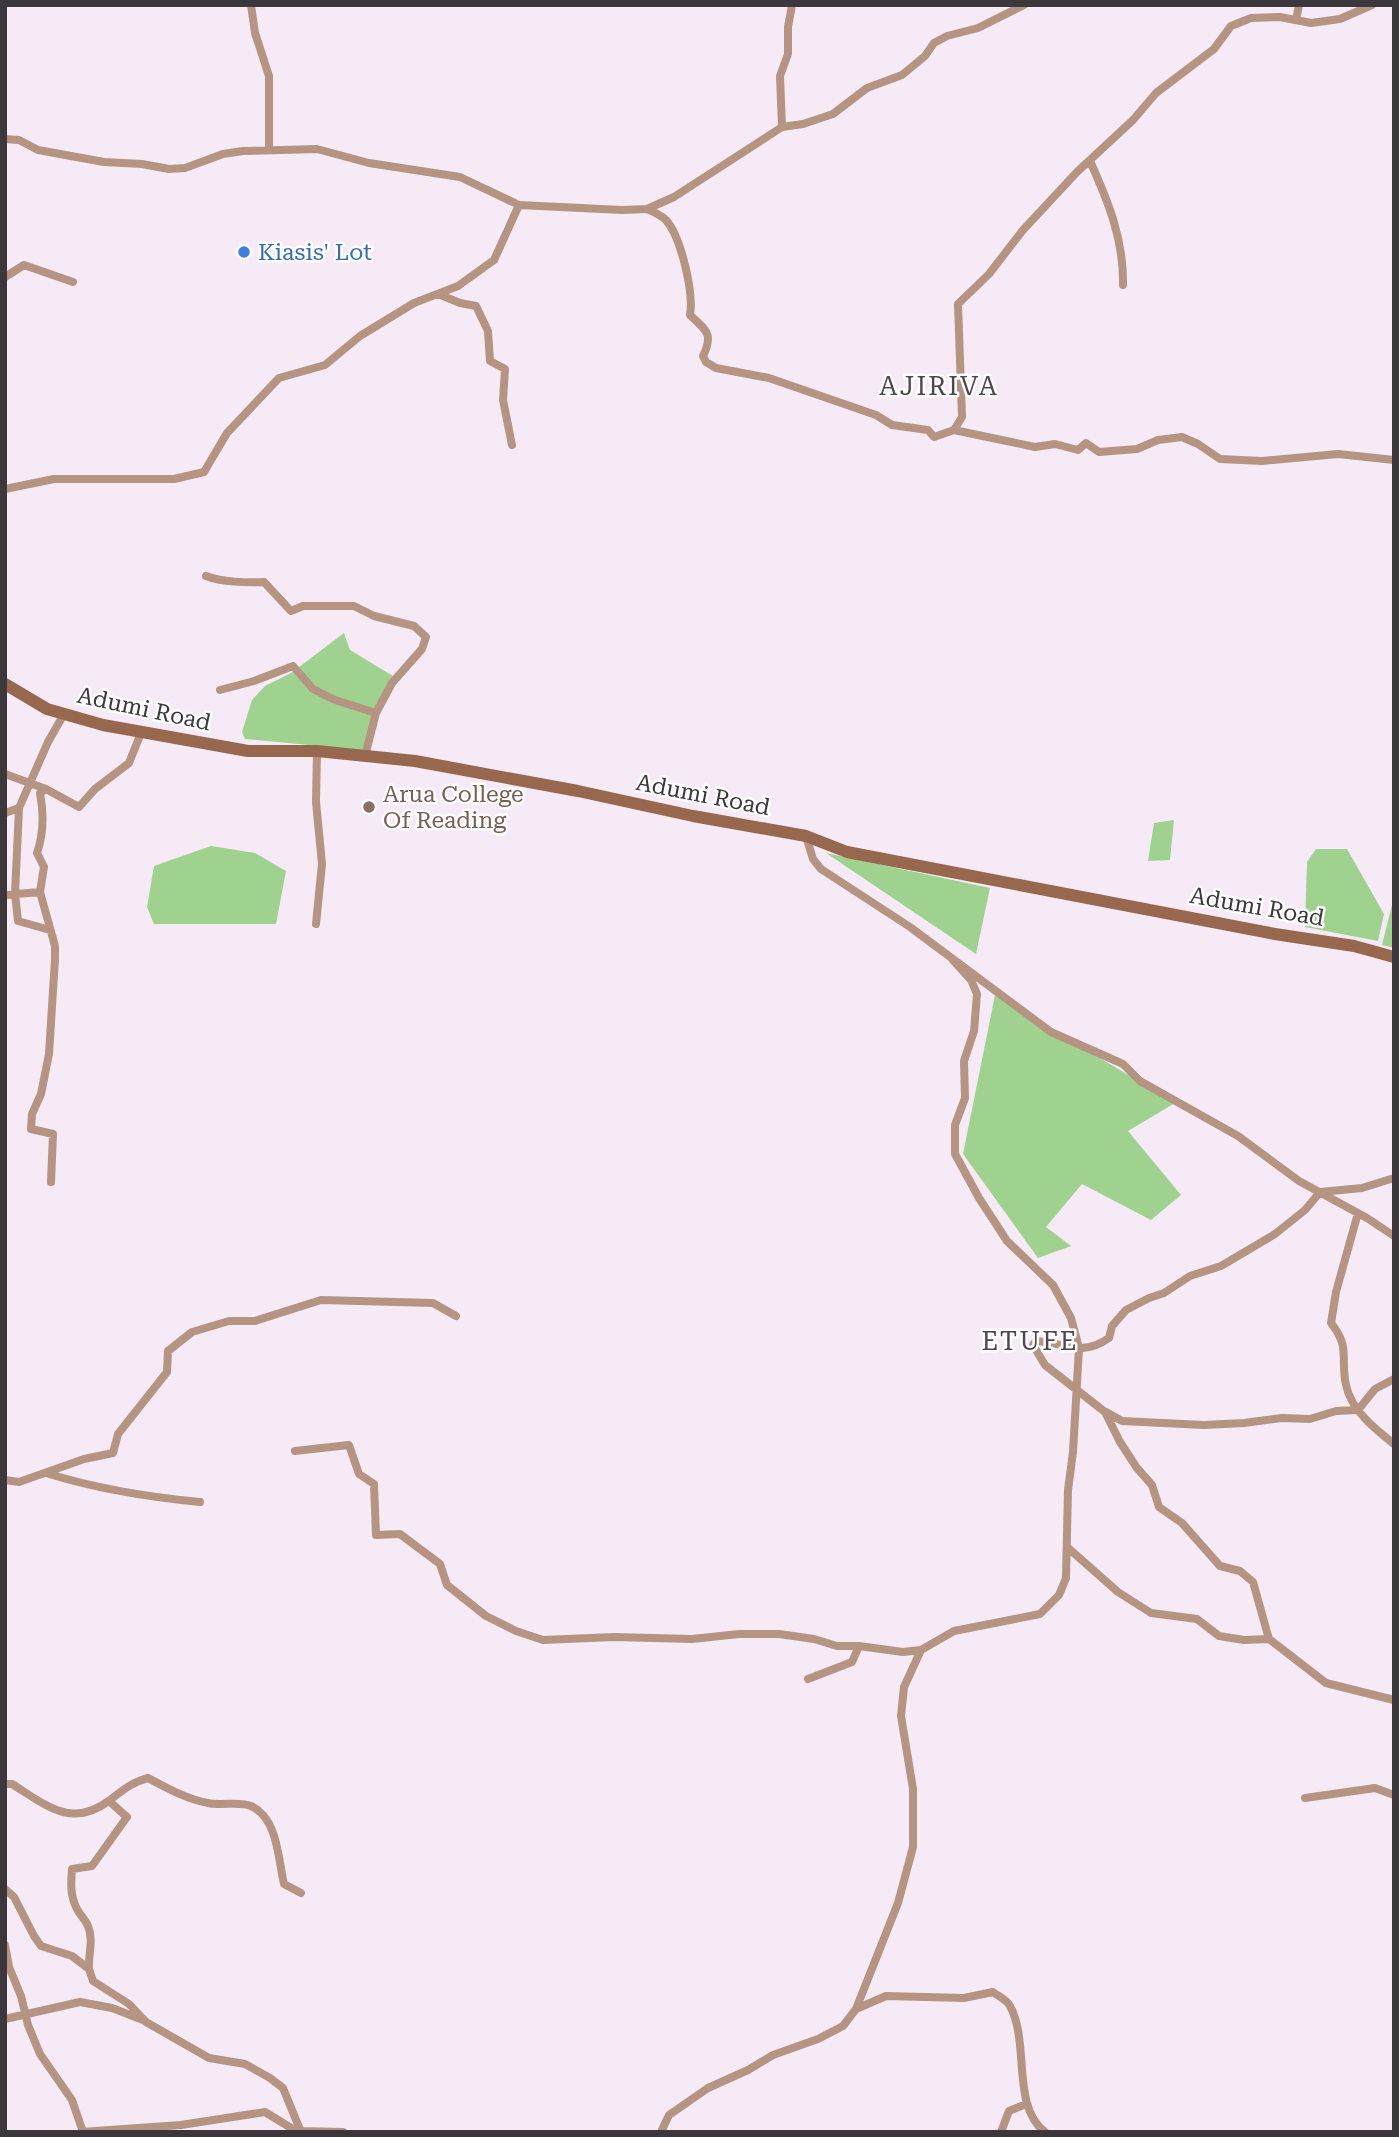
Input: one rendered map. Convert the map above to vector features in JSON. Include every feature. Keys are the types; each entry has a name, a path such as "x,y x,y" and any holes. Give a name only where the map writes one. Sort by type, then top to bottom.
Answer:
{"main road":[{"name":"Adumi Road","path":"5,684 47,709 141,733 248,751 317,751 415,761 806,836 848,852 1275,934 1354,946 1394,957"}],"street":[{"path":"251,5 255,33 269,76 269,149"},
{"path":"782,127 780,76 788,54 788,27 792,5"},
{"path":"5,139 19,140 38,150 169,169 185,168 223,154 269,149 317,149 369,163 460,177 519,205 647,209 674,197 782,127 803,124 833,114 867,88 902,75 940,39 978,28 1024,5"},
{"path":"1296,20 1298,5"},
{"path":"954,430 962,417 958,304 989,274 1023,230 1133,120 1156,93 1214,49 1231,26 1251,18 1280,17 1311,23 1340,19 1372,5"},
{"path":"1090,161 1108,200 1122,247 1123,285"},
{"path":"5,489 54,479 174,479 204,472 227,433 279,378 325,366 360,336 414,303 458,286 494,260 519,205"},
{"path":"647,209 664,218 672,229 690,281 690,315 706,331 709,338 703,356 706,362 716,368 769,378 876,415 892,425 928,430 934,437 954,430 1035,447 1055,444 1078,450 1086,443 1099,452 1136,449 1158,440 1182,437 1198,444 1220,460 1262,461 1338,454 1394,460"},
{"path":"5,277 24,265 73,282"},
{"path":"438,293 460,303 476,306 488,331 490,361 505,369 503,400 512,445"},
{"path":"206,576 248,583 264,582 291,611 303,606 354,606 374,616 414,626 425,637 422,649 392,683 376,713 365,756"},
{"path":"220,690 293,666 313,689 335,700 376,713"},
{"path":"50,930 18,921 15,894 19,808 64,714"},
{"path":"5,774 46,789 79,807 95,789 129,763 141,733"},
{"path":"316,925 322,864 316,802 317,751"},
{"path":"46,789 40,793 43,811 42,838 37,853 44,867 40,892 55,946 55,960 49,1054 41,1094 32,1114 31,1129 53,1134 51,1182"},
{"path":"5,813 19,808"},
{"path":"806,836 813,859 821,869 910,927 1051,1032 1123,1064 1140,1081 1238,1136 1299,1181 1394,1236"},
{"path":"5,895 40,892"},
{"path":"295,1451 349,1445 359,1474 374,1484 376,1535 400,1534 440,1564 447,1585 485,1616 543,1640 614,1637 692,1639 739,1634 779,1634 814,1639 837,1646 903,1652 921,1650 954,1631 1040,1614 1059,1595 1066,1578 1068,1490 1079,1348 1071,1318 1053,1285 1007,1241 955,1154 956,1125 964,1098 964,1061 975,1031 977,994 971,980 953,960"},
{"path":"1394,1178 1362,1188 1320,1192 1305,1210 1275,1234 1221,1266 1190,1276 1164,1293 1126,1310 1112,1326 1109,1338 1096,1347 1079,1348 1037,1341 1033,1345 1045,1365 1105,1412 1122,1421 1204,1425 1282,1418 1310,1419 1336,1411 1358,1410 1375,1389 1394,1379"},
{"path":"1357,1213 1336,1292 1331,1323 1341,1336 1346,1387 1358,1410 1394,1444"},
{"path":"5,1480 19,1482 84,1459 113,1452 118,1434 167,1372 168,1351 192,1332 229,1321 255,1321 321,1300 433,1303 456,1316"},
{"path":"1105,1412 1120,1442 1152,1485 1160,1507 1182,1523 1220,1566 1240,1571 1253,1582 1269,1639 1326,1683 1394,1700"},
{"path":"46,1473 87,1486 146,1497 200,1502"},
{"path":"1067,1547 1118,1592 1151,1613 1197,1619 1219,1636 1244,1640 1269,1639"},
{"path":"808,1679 852,1662 859,1646"},
{"path":"661,2132 669,2115 708,2088 739,2075 773,2055 818,2039 843,2026 856,2009 898,1903 913,1847 913,1789 901,1716 904,1687 921,1650"},
{"path":"5,1784 12,1784 52,1809 74,1815 88,1813 134,1782 148,1778 183,1796 211,1804 251,1806 266,1818 276,1839 284,1884 301,1892"},
{"path":"1305,1798 1375,1788 1394,1796"},
{"path":"109,1801 127,1817 92,1866 72,1869 71,1891 76,1908 88,1926 92,1951 89,1969 93,1981 129,2004 146,2022"},
{"path":"5,1889 14,1897 41,1946 72,1956 89,1969"},
{"path":"5,1945 9,1967 40,2054 72,2100 83,2132 181,2125 265,2112 302,2132 343,2132"},
{"path":"856,2009 886,1996 964,1998 993,1992 1009,2004 1023,2055 1022,2077 1026,2104 1045,2132"},
{"path":"5,2018 80,2002 112,2008 146,2022 209,2058 245,2064 270,2078 283,2088 302,2132"},
{"path":"1001,2132 1009,2111 1026,2104"}],"green space":[{"path":"344,633 350,650 393,676 393,685 376,704 375,730 367,746 361,750 245,739 242,732 252,700 265,686 291,673"},
{"path":"1174,820 1170,860 1148,861 1154,823"},
{"path":"211,846 255,853 286,871 276,924 154,924 147,907 154,866"},
{"path":"1316,849 1347,849 1384,914 1378,941 1305,927 1307,862"},
{"path":"826,853 990,888 976,954"},
{"path":"1394,897 1394,948 1382,945"},
{"path":"995,995 1175,1103 1128,1131 1181,1195 1151,1220 1082,1184 1046,1227 1071,1246 1038,1258 963,1154"}],"place":[{"name":"Kiasis' Lot","path":"244,252"},
{"name":"Arua College Of Reading","path":"369,807"}],"district":[{"name":"AJIRIVA","path":"939,386"},
{"name":"ETUFE","path":"1030,1341"}]}
